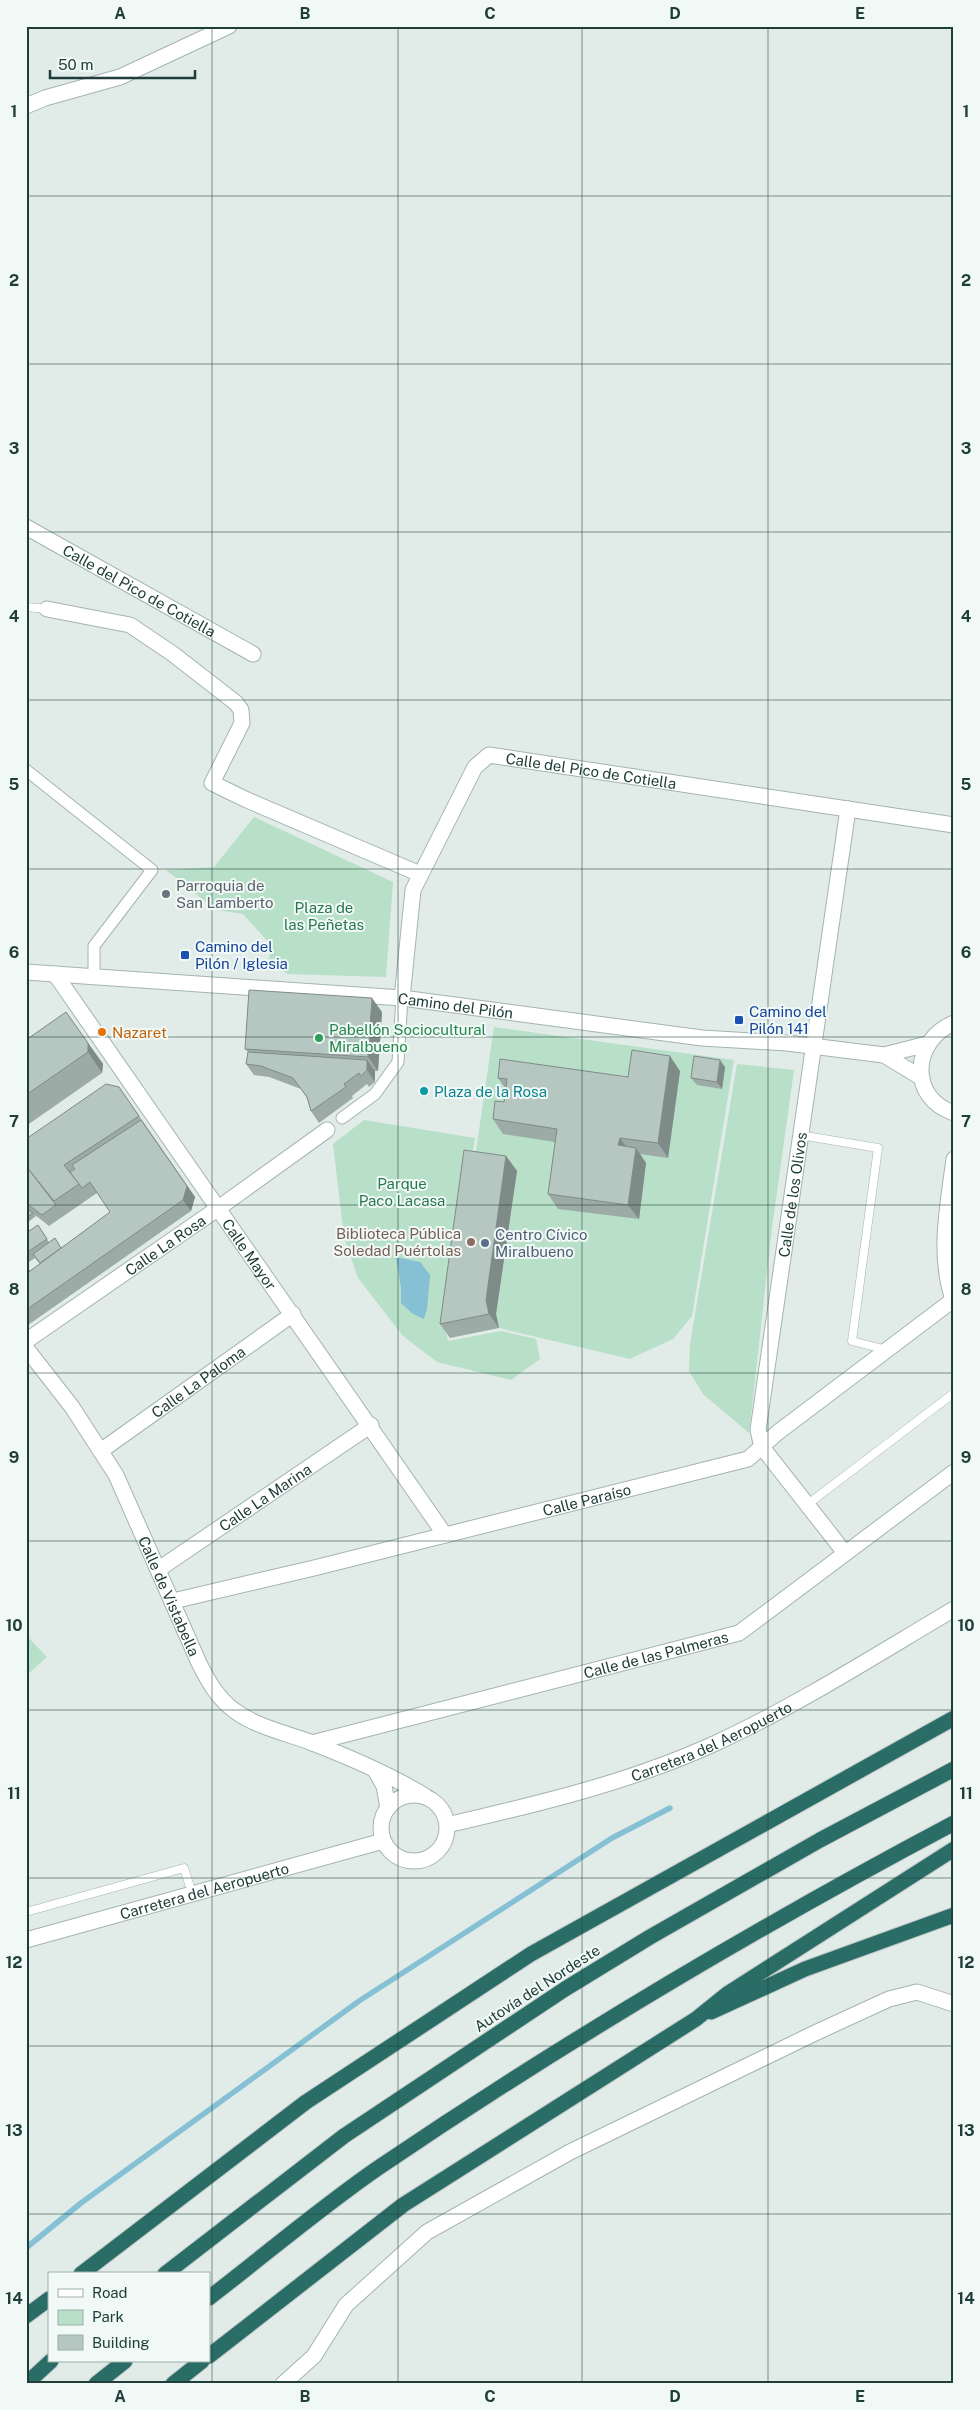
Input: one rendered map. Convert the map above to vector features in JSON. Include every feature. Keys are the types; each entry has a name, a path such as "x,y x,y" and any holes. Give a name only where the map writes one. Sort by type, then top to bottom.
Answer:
{"highway":[{"path":"84,2272 306,2102 531,1954 954,1718"},
{"name":"Autovía del Nordeste","path":"168,2272 344,2136 565,1989 820,1840 954,1769"},
{"path":"210,2297 376,2170 593,2028 846,1880 954,1823"},
{"path":"210,2355 403,2206 696,2018 727,1994 954,1849"},
{"path":"696,2018 732,2004 805,1969 954,1915"},
{"path":"26,2316 48,2300"},
{"path":"26,2384 50,2362"},
{"path":"96,2384 124,2362"},
{"path":"173,2384 201,2362"}],"street":[{"path":"26,106 44,98 120,77 229,26"},
{"name":"Calle del Pico de Cotiella","path":"26,527 253,654"},
{"path":"47,609 130,625 173,654 236,703 241,710 242,723 212,783 247,800 420,874"},
{"name":"Calle del Pico de Cotiella","path":"402,998 413,890 475,767 489,755 954,824"},
{"path":"26,770 152,870 94,946 94,978"},
{"name":"Calle de los Olivos","path":"762,1447 758,1435 760,1411 848,809"},
{"name":"Camino del Pilón","path":"26,972 402,998 702,1038 812,1045 884,1055 927,1044"},
{"name":"Calle Mayor","path":"56,974 220,1207 445,1535"},
{"path":"342,1118 375,1094 398,1062 402,998"},
{"path":"954,1023 943,1028 927,1044 922,1055 922,1078 931,1098 939,1106 954,1113"},
{"name":"Camino del Pilón","path":"884,1055 922,1078"},
{"path":"112,1086 127,1077"},
{"name":"Calle La Rosa","path":"26,1341 220,1207 327,1130"},
{"path":"953,1301 946,1256 946,1213 954,1159"},
{"name":"Calle Paraíso","path":"173,1601 743,1461 752,1457 776,1433 953,1301"},
{"name":"Calle La Paloma","path":"102,1450 294,1314"},
{"name":"Calle de Vistabella","path":"26,1348 102,1450 116,1475 199,1663 211,1686 224,1702 252,1721 312,1743 375,1770 402,1782 425,1796"},
{"name":"Calle La Marina","path":"159,1569 370,1425"},
{"path":"762,1447 845,1553"},
{"name":"Calle de las Palmeras","path":"312,1743 739,1633 954,1472"},
{"name":"Carretera del Aeropuerto","path":"447,1825 561,1798 675,1759 715,1743 833,1680 954,1609"},
{"path":"375,1770 384,1786 388,1808"},
{"path":"406,1796 425,1796 439,1806 447,1825 443,1844 433,1856 425,1860 407,1861 392,1854 383,1841 381,1824 388,1808 397,1799 406,1796"},
{"name":"Carretera del Aeropuerto","path":"26,1940 383,1841"},
{"path":"283,2384 314,2356 346,2305 427,2232 570,2152 889,1999 917,1992 954,2004"}],"lane":[{"path":"26,607 47,609"},
{"path":"800,1136 878,1148 852,1341 887,1350"},
{"path":"808,1504 954,1393"},
{"path":"26,1912 184,1868 192,1893"}],"green space":[{"name":"Plaza de las Peñetas","path":"254,817 393,882 386,977 288,974 269,962 271,945 243,914 216,910 166,870 214,867"},
{"path":"494,1027 734,1060 692,1316 673,1339 630,1359 499,1328 496,1314 517,1171 474,1165"},
{"path":"737,1064 794,1070 772,1228 749,1433 703,1394 689,1371 690,1344"},
{"name":"Parque Paco Lacasa","path":"364,1120 475,1138 444,1321 448,1341 501,1331 536,1339 540,1359 511,1380 437,1362 403,1336 358,1278 344,1237 333,1144"},
{"path":"26,1635 47,1657 26,1676"}],"water":[{"path":"396,1257 420,1262 430,1275 427,1309 424,1319 413,1314 401,1303 401,1287"}],"building":[{"name":"Pabellón Sociocultural Miralbueno","path":"249,990 372,998 368,1057 245,1049"},
{"path":"66,1012 88,1043 88,1052 26,1095 26,1040"},
{"path":"632,1050 670,1056 658,1143 620,1138 618,1145 636,1148 628,1205 548,1194 557,1129 493,1119 495,1101 504,1102 507,1079 498,1078 500,1059 628,1077"},
{"path":"248,1052 367,1060 367,1070 361,1076 359,1073 344,1084 346,1087 311,1111 307,1097 293,1078 261,1066 246,1064"},
{"path":"694,1056 720,1060 717,1082 691,1078"},
{"path":"106,1084 119,1087 139,1116 64,1165 79,1184 54,1201 26,1166 26,1139"},
{"path":"141,1120 187,1186 183,1200 26,1310 26,1274 110,1212 90,1182 82,1188 70,1172 75,1169 72,1165"},
{"name":"Centro Cívico Miralbueno","path":"464,1150 506,1156 486,1300 489,1314 440,1324"},
{"path":"26,1166 56,1205 42,1215 26,1203"},
{"path":"26,1208 33,1213 26,1218"},
{"path":"38,1225 47,1239 26,1253 26,1233"},
{"path":"55,1238 61,1248 40,1263 33,1254"}],"waterway":[{"path":"26,2248 81,2203 359,2001 612,1838 670,1808"}],"place":[{"name":"Parroquia de San Lamberto","path":"166,894"},
{"name":"Camino del Pilón / Iglesia","path":"185,955"},
{"name":"Camino del Pilón 141","path":"739,1020"},
{"name":"Nazaret","path":"102,1032"},
{"name":"Pabellón Sociocultural Miralbueno","path":"319,1038"},
{"name":"Plaza de la Rosa","path":"424,1091"},
{"name":"Biblioteca Pública Soledad Puértolas","path":"471,1242"},
{"name":"Centro Cívico Miralbueno","path":"485,1243"}]}
